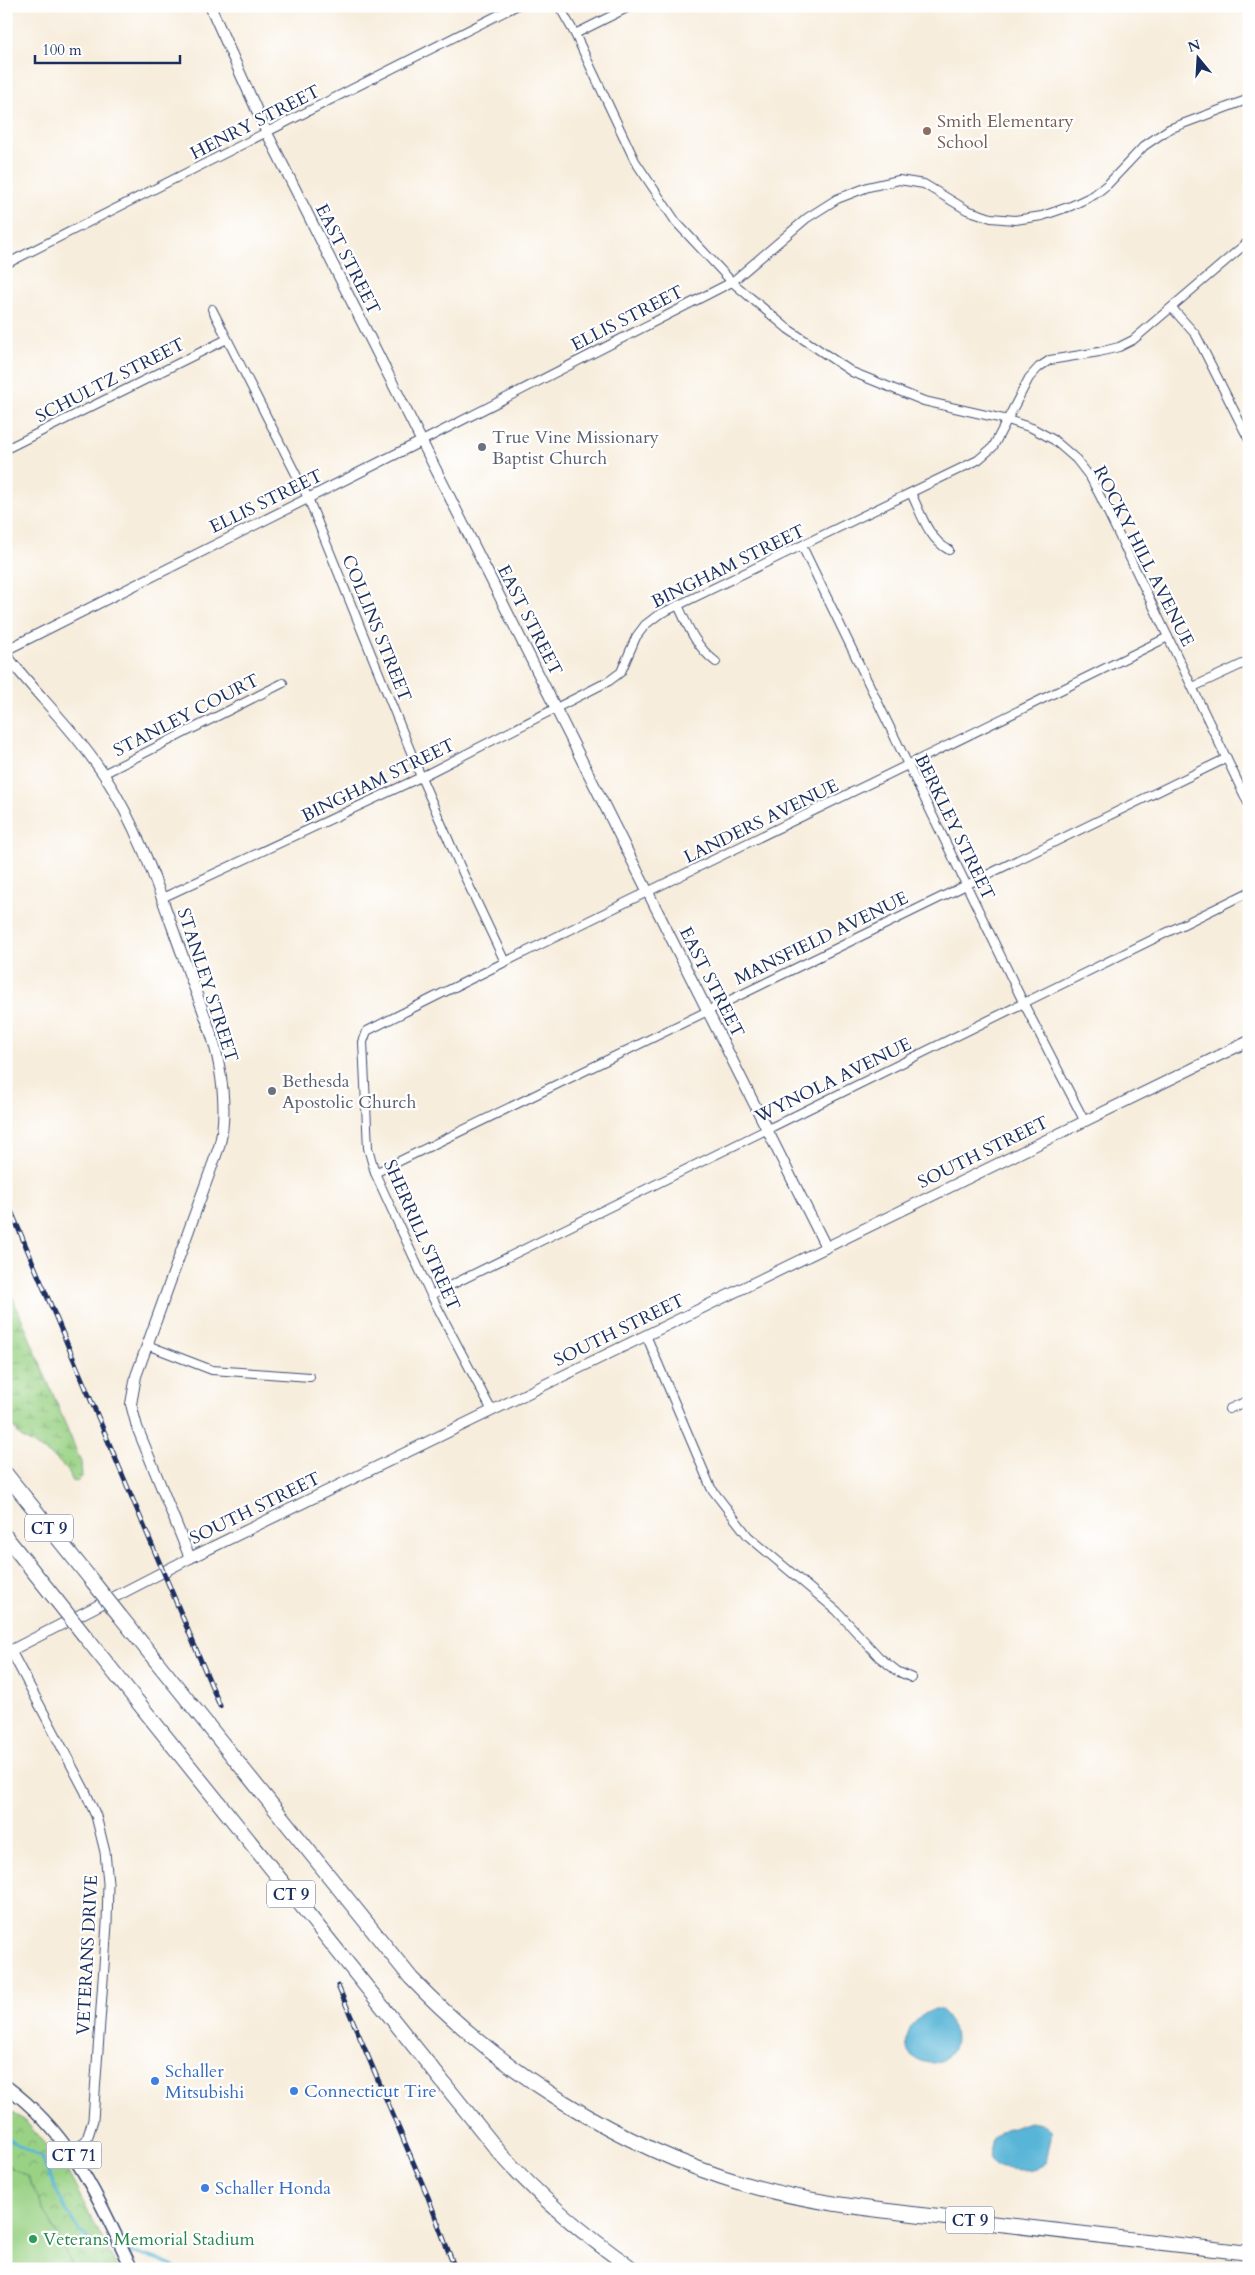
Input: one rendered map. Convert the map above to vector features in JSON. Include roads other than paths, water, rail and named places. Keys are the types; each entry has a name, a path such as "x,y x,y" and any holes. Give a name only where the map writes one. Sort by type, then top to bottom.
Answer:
{"highway":[{"name":"CT 9","path":"6,1474 394,1959 441,2008 504,2062 552,2095 598,2122 652,2149 695,2167 764,2189 834,2204 1249,2253"},
{"name":"CT 9","path":"9,1542 499,2152 546,2200 593,2240 633,2269"}],"main road":[{"name":"EAST STREET","path":"210,6 267,133 826,1247"},
{"name":"STANLEY STREET","path":"6,655 70,729 103,774 137,834 162,898 217,1055 223,1097 223,1124 215,1160 133,1384 131,1404 133,1416 190,1558"},
{"name":"SOUTH STREET","path":"8,1652 190,1558 1249,1041"},
{"name":"CT 71","path":"6,2086 38,2113 74,2155 130,2264"}],"street":[{"name":"HENRY STREET","path":"6,264 516,6"},
{"name":"ROCKY HILL AVENUE","path":"559,6 575,34 634,161 676,222 732,282 788,329 852,372 924,402 1008,420 1032,428 1054,440 1076,459 1101,498 1249,805"},
{"path":"575,34 631,6"},
{"name":"ELLIS STREET","path":"6,650 422,441 732,282 808,218 837,199 868,187 899,180 924,184 968,210 992,218 1015,220 1042,216 1071,206 1094,195 1108,184 1144,146 1169,129 1249,99"},
{"name":"BINGHAM STREET","path":"162,898 421,777 609,682 621,672 636,637 645,625 678,605 978,460 993,446 1029,378 1039,367 1050,360 1119,347 1133,340 1249,240"},
{"path":"1172,308 1196,336 1249,440"},
{"name":"COLLINS STREET","path":"212,309 308,498 421,777 462,873 505,962"},
{"name":"SCHULTZ STREET","path":"6,449 227,339"},
{"path":"911,493 931,534 939,544 949,550"},
{"name":"BERKLEY STREET","path":"802,546 1024,1004 1084,1120"},
{"path":"678,605 694,640 705,654 716,662"},
{"name":"LANDERS AVENUE","path":"367,1032 505,962 909,766 1168,637"},
{"path":"1193,687 1249,661"},
{"name":"STANLEY COURT","path":"103,774 283,683"},
{"name":"MANSFIELD AVENUE","path":"376,1173 1227,758"},
{"name":"WYNOLA AVENUE","path":"431,1296 1249,892"},
{"name":"SHERRILL STREET","path":"367,1032 363,1042 368,1148 376,1173 431,1296 492,1410"},
{"path":"646,1335 711,1488 748,1536 836,1610 879,1657 912,1678"},
{"path":"147,1345 212,1370 310,1377"},
{"path":"1229,1409 1249,1400"},
{"name":"VETERANS DRIVE","path":"8,1652 85,1791 98,1825 107,1867 108,1924 93,2120 87,2139 74,2155"}],"water":[{"path":"935,2009 940,2009 950,2022 955,2035 954,2046 949,2055 941,2061 930,2063 919,2060 908,2052 907,2038 909,2031 917,2020"},
{"path":"1030,2122 1046,2125 1052,2132 1046,2163 1028,2170 995,2167 989,2158 993,2138 1005,2129"}],"waterway":[{"path":"6,2138 41,2157 64,2207 81,2233 95,2243 120,2250"},
{"path":"126,2251 158,2259 178,2269"}],"railway":[{"path":"6,1199 220,1706"},
{"path":"338,1986 428,2197 455,2269"}],"place":[{"name":"Smith Elementary School","path":"927,131"},
{"name":"True Vine Missionary Baptist Church","path":"482,447"},
{"name":"Bethesda Apostolic Church","path":"272,1091"},
{"name":"Schaller Mitsubishi","path":"155,2081"},
{"name":"Connecticut Tire","path":"294,2091"},
{"name":"Schaller Honda","path":"205,2188"},
{"name":"Veterans Memorial Stadium","path":"33,2239"}]}
